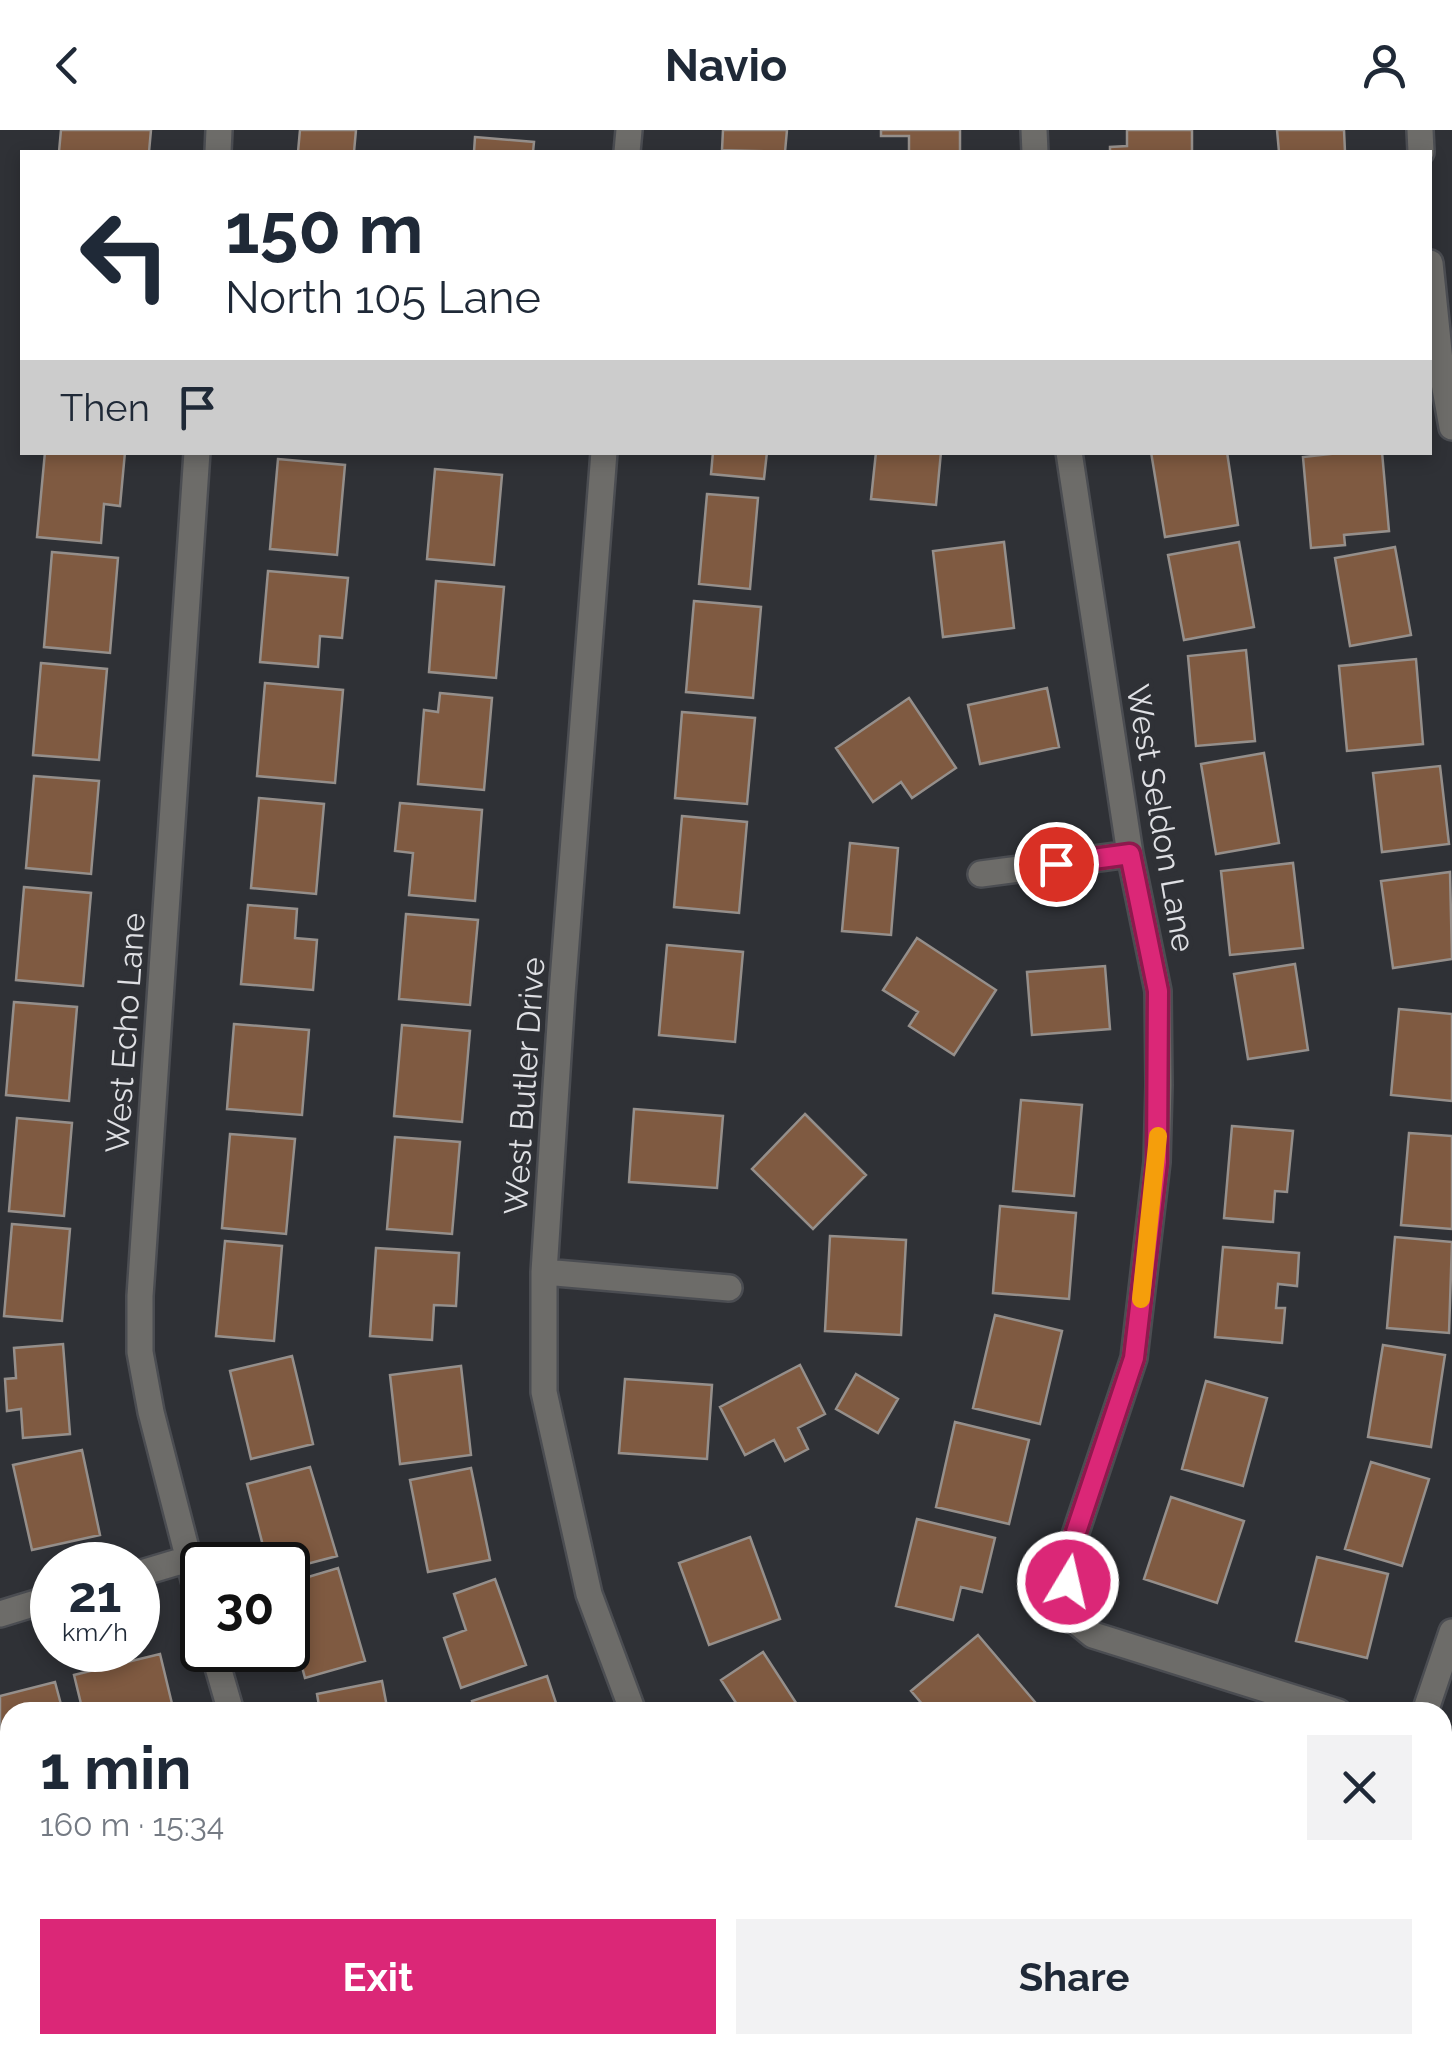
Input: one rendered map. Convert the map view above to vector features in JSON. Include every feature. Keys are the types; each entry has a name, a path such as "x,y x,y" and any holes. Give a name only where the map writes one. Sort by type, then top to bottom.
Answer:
{"street":[{"path":"1432,283 1452,427"},
{"name":"West Echo Lane","path":"184,1542 140,1352 140,1296 197,455"},
{"name":"West Butler Drive","path":"604,455 544,1272 544,1392 588,1594 630,1702"},
{"name":"West Seldon Lane","path":"1069,455 1130,854 1158,991 1157,1162 1134,1358 1070,1550 1066,1614 1093,1636 1306,1702"},
{"path":"981,874 1130,854"},
{"path":"544,1272 729,1288"},
{"path":"0,1614 30,1605"},
{"path":"1429,1702 1452,1632"},
{"path":"219,1672 228,1702"}],"building":[{"path":"61,130 151,130 149,150 59,150"},
{"path":"300,130 356,130 354,150 298,150"},
{"path":"723,130 787,130 785,150 722,150"},
{"path":"881,130 960,130 960,150 909,150 909,136 881,136"},
{"path":"1127,130 1192,130 1192,150 1110,150 1127,146"},
{"path":"1277,130 1344,130 1345,150 1279,150"},
{"path":"475,137 534,142 533,150 474,150"},
{"path":"45,455 125,455 120,506 104,504 101,543 37,537"},
{"path":"713,455 767,455 764,479 711,474"},
{"path":"876,455 941,455 936,505 871,499"},
{"path":"1151,455 1227,455 1238,525 1165,537"},
{"path":"1382,455 1389,531 1344,535 1345,545 1311,548 1303,457"},
{"path":"278,459 345,465 337,555 270,549"},
{"path":"435,469 502,475 494,565 427,559"},
{"path":"707,494 758,498 750,589 699,584"},
{"path":"1004,542 1014,628 943,637 933,551"},
{"path":"1239,542 1254,627 1184,640 1168,555"},
{"path":"1395,547 1411,635 1350,646 1335,558"},
{"path":"52,552 118,558 110,653 44,647"},
{"path":"268,571 348,578 342,638 320,636 318,667 260,662"},
{"path":"436,581 504,587 496,678 429,672"},
{"path":"694,601 761,607 753,698 686,692"},
{"path":"1246,650 1255,741 1196,746 1188,656"},
{"path":"1416,659 1423,744 1347,751 1339,666"},
{"path":"41,663 107,669 99,760 33,755"},
{"path":"265,683 343,690 335,783 257,776"},
{"path":"1047,688 1059,747 980,764 968,705"},
{"path":"440,693 492,698 484,790 418,784 424,710 438,712"},
{"path":"909,698 956,768 912,798 901,782 873,802 836,748"},
{"path":"682,712 755,718 747,804 675,798"},
{"path":"1264,753 1279,843 1216,854 1201,764"},
{"path":"1440,766 1449,844 1382,852 1373,773"},
{"path":"34,776 99,781 91,874 26,868"},
{"path":"259,798 324,804 316,894 251,888"},
{"path":"400,803 482,810 475,901 409,895 413,853 395,851"},
{"path":"682,816 747,822 739,913 674,907"},
{"path":"850,843 898,848 891,935 842,931"},
{"path":"1293,863 1303,948 1230,955 1221,871"},
{"path":"1450,872 1452,959 1393,968 1381,881"},
{"path":"24,887 91,893 83,986 16,980"},
{"path":"248,905 297,909 295,938 317,940 313,990 241,984"},
{"path":"406,914 478,920 470,1005 399,999"},
{"path":"917,938 996,990 954,1055 909,1026 918,1012 883,990"},
{"path":"667,945 743,952 735,1042 659,1035"},
{"path":"1295,964 1308,1050 1248,1059 1234,974"},
{"path":"1105,966 1110,1029 1032,1035 1027,972"},
{"path":"14,1002 77,1007 69,1101 6,1095"},
{"path":"1399,1009 1452,1014 1452,1101 1391,1095"},
{"path":"234,1024 309,1030 302,1115 227,1109"},
{"path":"402,1025 470,1031 462,1122 394,1116"},
{"path":"1021,1100 1082,1105 1074,1196 1013,1191"},
{"path":"634,1109 723,1116 717,1188 629,1182"},
{"path":"805,1114 866,1175 813,1229 752,1169"},
{"path":"17,1118 72,1123 64,1216 9,1211"},
{"path":"1232,1126 1293,1131 1287,1192 1275,1191 1273,1222 1224,1218"},
{"path":"1409,1133 1452,1136 1452,1229 1401,1225"},
{"path":"230,1134 295,1139 286,1234 222,1228"},
{"path":"395,1137 460,1142 452,1234 387,1229"},
{"path":"1000,1206 1076,1213 1069,1299 993,1293"},
{"path":"12,1224 70,1229 62,1321 4,1316"},
{"path":"830,1236 906,1240 901,1335 825,1331"},
{"path":"1395,1237 1452,1242 1449,1333 1387,1328"},
{"path":"225,1241 282,1246 274,1341 216,1336"},
{"path":"1223,1247 1299,1253 1297,1286 1278,1284 1276,1308 1285,1308 1282,1343 1215,1337"},
{"path":"376,1248 459,1253 456,1306 434,1305 432,1340 370,1336"},
{"path":"995,1315 1062,1331 1040,1424 973,1408"},
{"path":"63,1344 70,1434 23,1438 21,1409 7,1411 5,1379 16,1378 14,1348"},
{"path":"1383,1345 1445,1355 1431,1447 1368,1437"},
{"path":"292,1356 313,1444 251,1459 230,1371"},
{"path":"800,1365 825,1414 798,1428 808,1449 785,1461 774,1440 745,1455 720,1407"},
{"path":"461,1366 471,1455 400,1464 390,1375"},
{"path":"856,1374 898,1399 878,1433 836,1409"},
{"path":"625,1379 712,1385 707,1459 619,1453"},
{"path":"1206,1381 1267,1398 1243,1486 1182,1469"},
{"path":"955,1422 1029,1440 1009,1524 936,1507"},
{"path":"82,1450 100,1535 68,1542 30,1542 13,1465"},
{"path":"1371,1462 1429,1479 1402,1566 1345,1549"},
{"path":"310,1467 337,1556 310,1563 310,1542 262,1542 247,1484"},
{"path":"471,1468 490,1560 428,1572 410,1480"},
{"path":"1171,1497 1244,1521 1217,1603 1144,1579"},
{"path":"917,1519 995,1538 982,1592 961,1587 953,1620 896,1606"},
{"path":"750,1537 780,1619 709,1645 679,1563"},
{"path":"1317,1557 1388,1574 1367,1658 1296,1641"},
{"path":"338,1568 365,1661 305,1678 303,1672 310,1672 310,1576"},
{"path":"495,1579 526,1665 461,1688 444,1638 466,1630 454,1594"},
{"path":"978,1635 1035,1702 920,1702 911,1691"},
{"path":"763,1652 796,1702 735,1702 721,1680"},
{"path":"160,1654 172,1702 81,1702 74,1675 160,1672"},
{"path":"547,1676 556,1702 472,1702"},
{"path":"382,1681 386,1702 318,1702 317,1694"},
{"path":"55,1682 60,1702 0,1702 0,1696"}],"slow traffic":[{"path":"1141,1299 1158,1136"}],"route":[{"path":"1056,864 1130,854 1158,991 1157,1162 1134,1358 1070,1550 1068,1582"}]}
